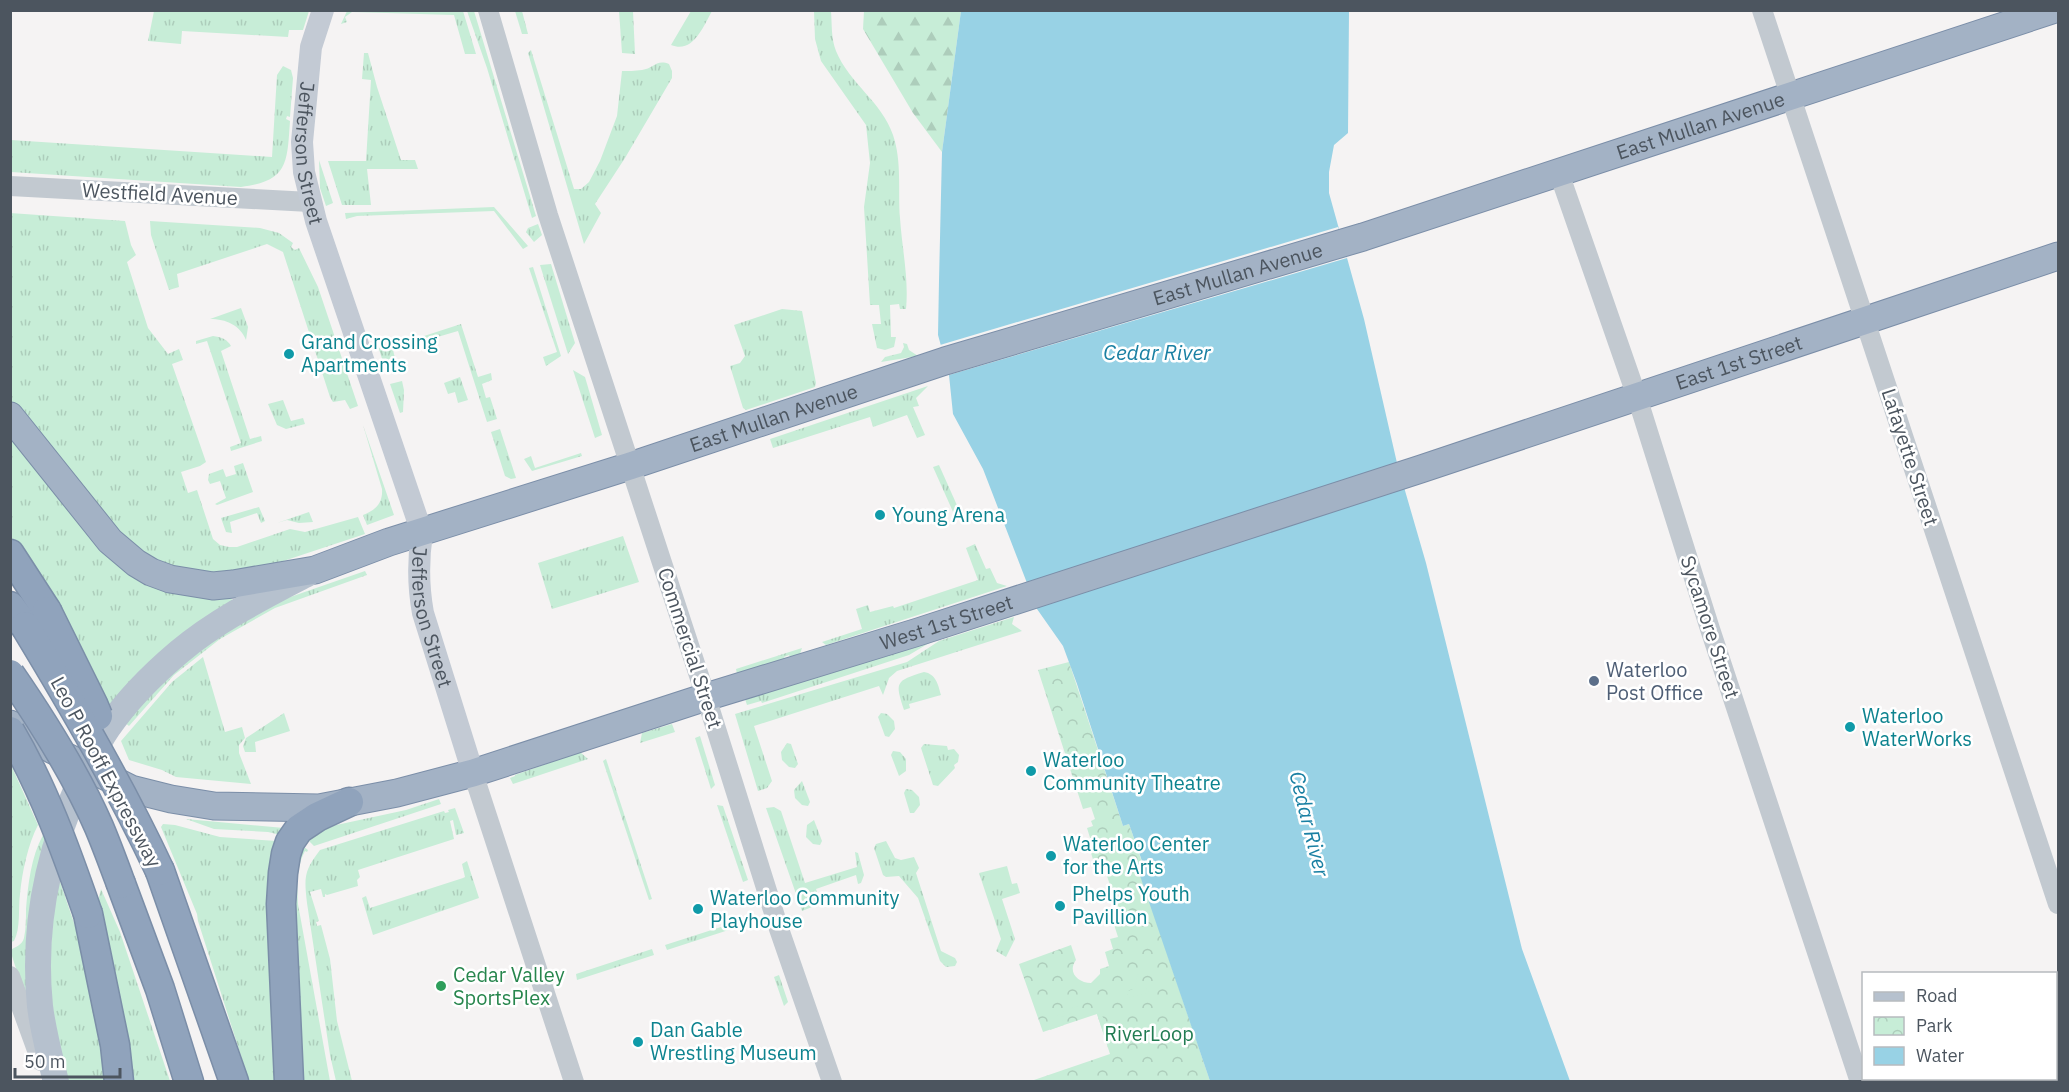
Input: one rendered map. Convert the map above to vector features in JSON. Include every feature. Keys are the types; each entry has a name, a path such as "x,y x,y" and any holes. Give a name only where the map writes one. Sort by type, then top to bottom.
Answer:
{"highway":[{"name":"East Mullan Avenue","path":"10,416 110,541 136,563 151,572 170,579 213,586 315,570 389,542 630,466 919,369 1363,237 2052,10"},
{"name":"East 1st Street","path":"1421,469 2058,256"},
{"name":"West 1st Street","path":"10,724 86,768 130,789 214,806 319,808 397,793 473,773 1421,469"},
{"name":"Leo P Rooff Expressway","path":"10,554 27,614 93,704 127,801 160,871 234,1082"},
{"name":"Leo P Rooff Expressway","path":"10,674 34,709 71,772 98,826 160,990 189,1082"},
{"path":"10,731 35,776 63,842 88,914 109,1012 119,1082"},
{"path":"289,1082 281,904 286,854 290,842 299,829 316,817 349,802"}],"main road":[{"name":"Jefferson Street","path":"323,10 311,47 302,142 304,172 310,202 422,533 418,560 419,593 423,613 473,773"},
{"path":"56,1082 40,1006 38,963 40,921 46,876 67,810 86,768 106,729 129,701 180,651 245,606 315,570"}],"street":[{"name":"Commercial Street","path":"488,10 548,215 706,697 779,929 832,1082"},
{"name":"Lafayette Street","path":"1762,10 2058,904"},
{"name":"Sycamore Street","path":"1559,173 1637,397 1710,629 1860,1082"},
{"name":"Westfield Avenue","path":"10,186 310,202"},
{"name":"Jefferson Street","path":"473,773 574,1082"},
{"path":"10,976 49,1082"}],"green space":[{"path":"154,10 309,11 303,30 289,30 288,37 182,31 181,44 148,41"},
{"path":"347,11 463,11 476,54 465,54 454,15 352,12 345,17 347,22 341,24"},
{"path":"467,11 474,11 536,216 532,218 487,68"},
{"path":"515,11 522,11 528,34 522,34"},
{"path":"619,11 633,11 635,54 622,53"},
{"path":"691,11 712,11 701,31 691,42 679,47 671,45"},
{"path":"814,11 831,11 832,36 836,51 849,73 881,112 888,123 896,145 907,298 906,309 900,309 899,304 890,305 891,337 896,337 894,347 885,350 877,348 872,324 881,324 879,305 870,305 864,207 870,163 866,125 821,61 815,39"},
{"path":"864,11 961,11 942,152 913,113 863,29"},
{"path":"531,50 574,189 581,189 589,182 600,161 617,116 622,71 637,71 658,63 665,63 669,64 672,71 672,78 595,204 601,213 584,244 528,53"},
{"path":"364,53 368,53 401,160 415,160 418,169 367,169 371,205 342,205 328,161 366,161 371,80 362,79"},
{"path":"283,66 291,70 293,78 290,117 287,116 286,119 290,121 288,148 282,167 268,180 241,187 11,172 11,140 272,157 277,75"},
{"path":"319,160 333,203 326,206 320,188"},
{"path":"494,207 528,246 523,249 494,211 357,216 346,219 345,213"},
{"path":"10,213 125,221 136,255 127,262 148,328 168,354 179,349 183,360 172,364 206,462 181,472 188,493 197,490 213,539 220,545 237,547 290,529 305,532 358,517 365,534 247,573 188,576 127,547 11,403"},
{"path":"150,221 260,228 279,233 293,243 291,247 295,250 299,248 318,287 358,406 350,409 345,400 333,402 330,397 283,252 267,244 177,274 179,287 169,290 151,235"},
{"path":"538,224 542,235 534,242 526,232 528,228"},
{"path":"551,264 575,343 568,354 540,265"},
{"path":"533,267 561,356 546,366 543,357 557,352 529,268"},
{"path":"241,308 248,327 246,340 240,330 232,324 210,319"},
{"path":"782,309 802,311 815,387 746,410 743,408 730,366 740,363 745,356 734,325"},
{"path":"461,324 478,377 491,373 492,380 482,384 486,398 490,397 497,419 487,422 458,331 393,350 396,362 384,365 378,346 381,350"},
{"path":"213,336 224,339 231,346 221,351 250,439 261,436 262,441 231,451 230,447 241,443 207,341 196,344 196,341"},
{"path":"903,343 907,344 909,350 918,356 881,362 885,357 901,353"},
{"path":"573,370 585,377 602,435 595,438"},
{"path":"460,377 468,400 458,403 455,392 448,394 444,383"},
{"path":"402,381 403,412 400,413 390,384"},
{"path":"928,386 916,398 919,406 913,407 925,435 917,438 907,415 873,427 870,417 773,448 770,439"},
{"path":"283,400 291,421 303,418 305,424 286,429 277,425 268,404"},
{"path":"363,425 394,515 367,525 363,515 378,505 382,489"},
{"path":"500,429 516,478 511,479 505,476 491,432"},
{"path":"10,430 94,537 230,594 233,603 108,713 44,590 11,540"},
{"path":"581,453 582,456 532,471 524,459 531,456 535,468"},
{"path":"243,463 253,492 215,504 226,498 220,481 210,484 209,474 223,469 226,477 236,474 234,466"},
{"path":"939,465 960,512 954,514 933,467"},
{"path":"259,507 265,521 261,523 257,513 230,522 232,533 226,532 221,518"},
{"path":"309,512 313,522 299,523 287,520 277,523"},
{"path":"623,536 639,582 552,609 538,563"},
{"path":"975,544 986,569 990,568 997,583 1007,586 826,645 822,642 862,629 856,609 868,605 870,612 893,606 894,608 978,580 966,548"},
{"path":"365,571 367,575 275,608 220,639 174,675 129,726 124,722 187,656 273,603"},
{"path":"1014,617 1012,624 1022,631 897,671 889,678 883,695 879,686 754,726 772,781 767,788 758,791 735,714 907,662 939,641"},
{"path":"936,639 909,655 762,703 761,701 747,705 745,699"},
{"path":"802,648 800,654 790,657 789,655 784,657 785,659 737,674 736,669"},
{"path":"203,657 225,732 242,727 245,738 239,745 239,753 251,784 176,777 162,770 129,760 121,741 172,682"},
{"name":"RiverLoop","path":"1069,662 1123,826 1129,824 1142,862 1137,864 1210,1081 1031,1081 1110,1054 1097,1014 1043,1032 1019,964 1071,945 1076,960 1073,973 1078,979 1091,983 1100,974 1100,969 1109,966 1105,952 1113,949 1110,939 1118,937 1109,909 1117,906 1103,864 1095,866 1088,843 1091,841 1087,828 1093,826 1091,821 1095,819 1091,807 1083,809 1038,670"},
{"path":"924,672 934,677 941,695 909,704 910,708 904,710 899,694 900,684 907,678"},
{"path":"284,713 290,731 255,742 256,752 245,752 243,746 246,738"},
{"path":"881,713 887,714 894,721 895,729 889,737 885,736 878,717"},
{"path":"672,724 675,732 640,743 642,733"},
{"path":"700,736 715,785 711,789 695,738"},
{"path":"787,743 791,744 798,764 795,768 789,767 782,760 781,752"},
{"path":"924,744 947,746 948,750 954,749 959,755 958,762 954,765 955,768 938,786 933,785 921,748"},
{"path":"893,751 900,752 906,759 906,771 899,776 891,755"},
{"path":"580,752 588,759 513,784 510,778 515,775"},
{"path":"606,759 652,899 649,900 603,761"},
{"path":"11,765 38,825 26,858 21,885 18,930 14,941 11,942"},
{"path":"802,781 810,802 808,806 802,805 795,798 794,790"},
{"path":"906,789 912,790 919,797 920,805 914,813 910,813 904,793"},
{"path":"439,799 441,804 314,846 309,841 327,827 406,810"},
{"path":"717,805 723,806 748,880 743,882"},
{"path":"774,807 781,811 805,883 857,867 855,852 858,853 864,875 861,883 858,884 856,875 816,889 819,899 812,907 802,911 766,808"},
{"path":"455,808 464,833 456,835 453,820 450,821 454,839 358,870 360,877 357,880 358,886 325,894 325,897 321,889 310,892 319,921 316,922 317,926 321,925 330,959 337,1021 352,1081 336,1081 307,903 306,875 308,869 320,850 444,811 449,812 448,810"},
{"path":"186,819 284,828 281,835 268,832 214,829"},
{"path":"814,820 822,841 820,845 813,844 806,837 807,825"},
{"path":"163,824 220,837 277,841 270,863 281,1081 249,1081 197,914 161,827"},
{"path":"43,835 45,840 34,1024 10,950 20,944 24,938 31,871"},
{"path":"886,841 895,858 901,860 914,857 919,868 916,873 941,951 955,958 957,962 955,966 946,967 940,961 918,898 899,876 886,877 883,875 874,848 876,844"},
{"path":"304,847 308,850 302,857 299,870 298,904 330,1081 297,1081 293,907 295,860"},
{"path":"467,861 479,898 373,935 362,898 366,896 370,908 463,878 465,877 462,864"},
{"path":"1007,866 1012,884 1017,883 1020,893 1002,899 1015,939 1006,957 996,951 1001,939 979,873"},
{"path":"57,873 86,958 109,1081 68,1081 62,1062 48,981"},
{"path":"101,889 120,932 170,1081 126,1081 96,908"},
{"path":"749,918 753,929 744,925 667,950 665,945"},
{"path":"652,949 654,955 577,980 576,974"},
{"path":"1138,973 1149,993 1129,998 1126,992 1135,988"},
{"path":"779,975 788,1002 784,1006 774,977"},
{"path":"1079,1006 1081,1010 1061,1017 1064,1025 1050,1030 1056,1016"},
{"path":"1101,1013 1106,1024 1115,1021 1115,1036 1108,1047 1097,1014"}],"water":[{"name":"Cedar River","path":"961,11 1349,11 1348,133 1334,145 1329,172 1329,193 1364,319 1397,463 1426,563 1522,949 1570,1081 1210,1081 1136,864 1142,861 1129,824 1123,826 1063,646 1037,609 983,469 953,414 949,375 938,335 939,281 942,152"}],"pier":[{"path":"1338,227 1347,258 949,375 940,345"}],"place":[{"name":"Grand Crossing Apartments","path":"289,354"},
{"name":"Young Arena","path":"880,515"},
{"name":"Waterloo Post Office","path":"1594,681"},
{"name":"Waterloo WaterWorks","path":"1850,727"},
{"name":"Waterloo Community Theatre","path":"1031,771"},
{"name":"Waterloo Center for the Arts","path":"1051,856"},
{"name":"Phelps Youth Pavillion","path":"1060,906"},
{"name":"Waterloo Community Playhouse","path":"698,909"},
{"name":"Cedar Valley SportsPlex","path":"441,986"},
{"name":"Dan Gable Wrestling Museum","path":"638,1042"}]}
